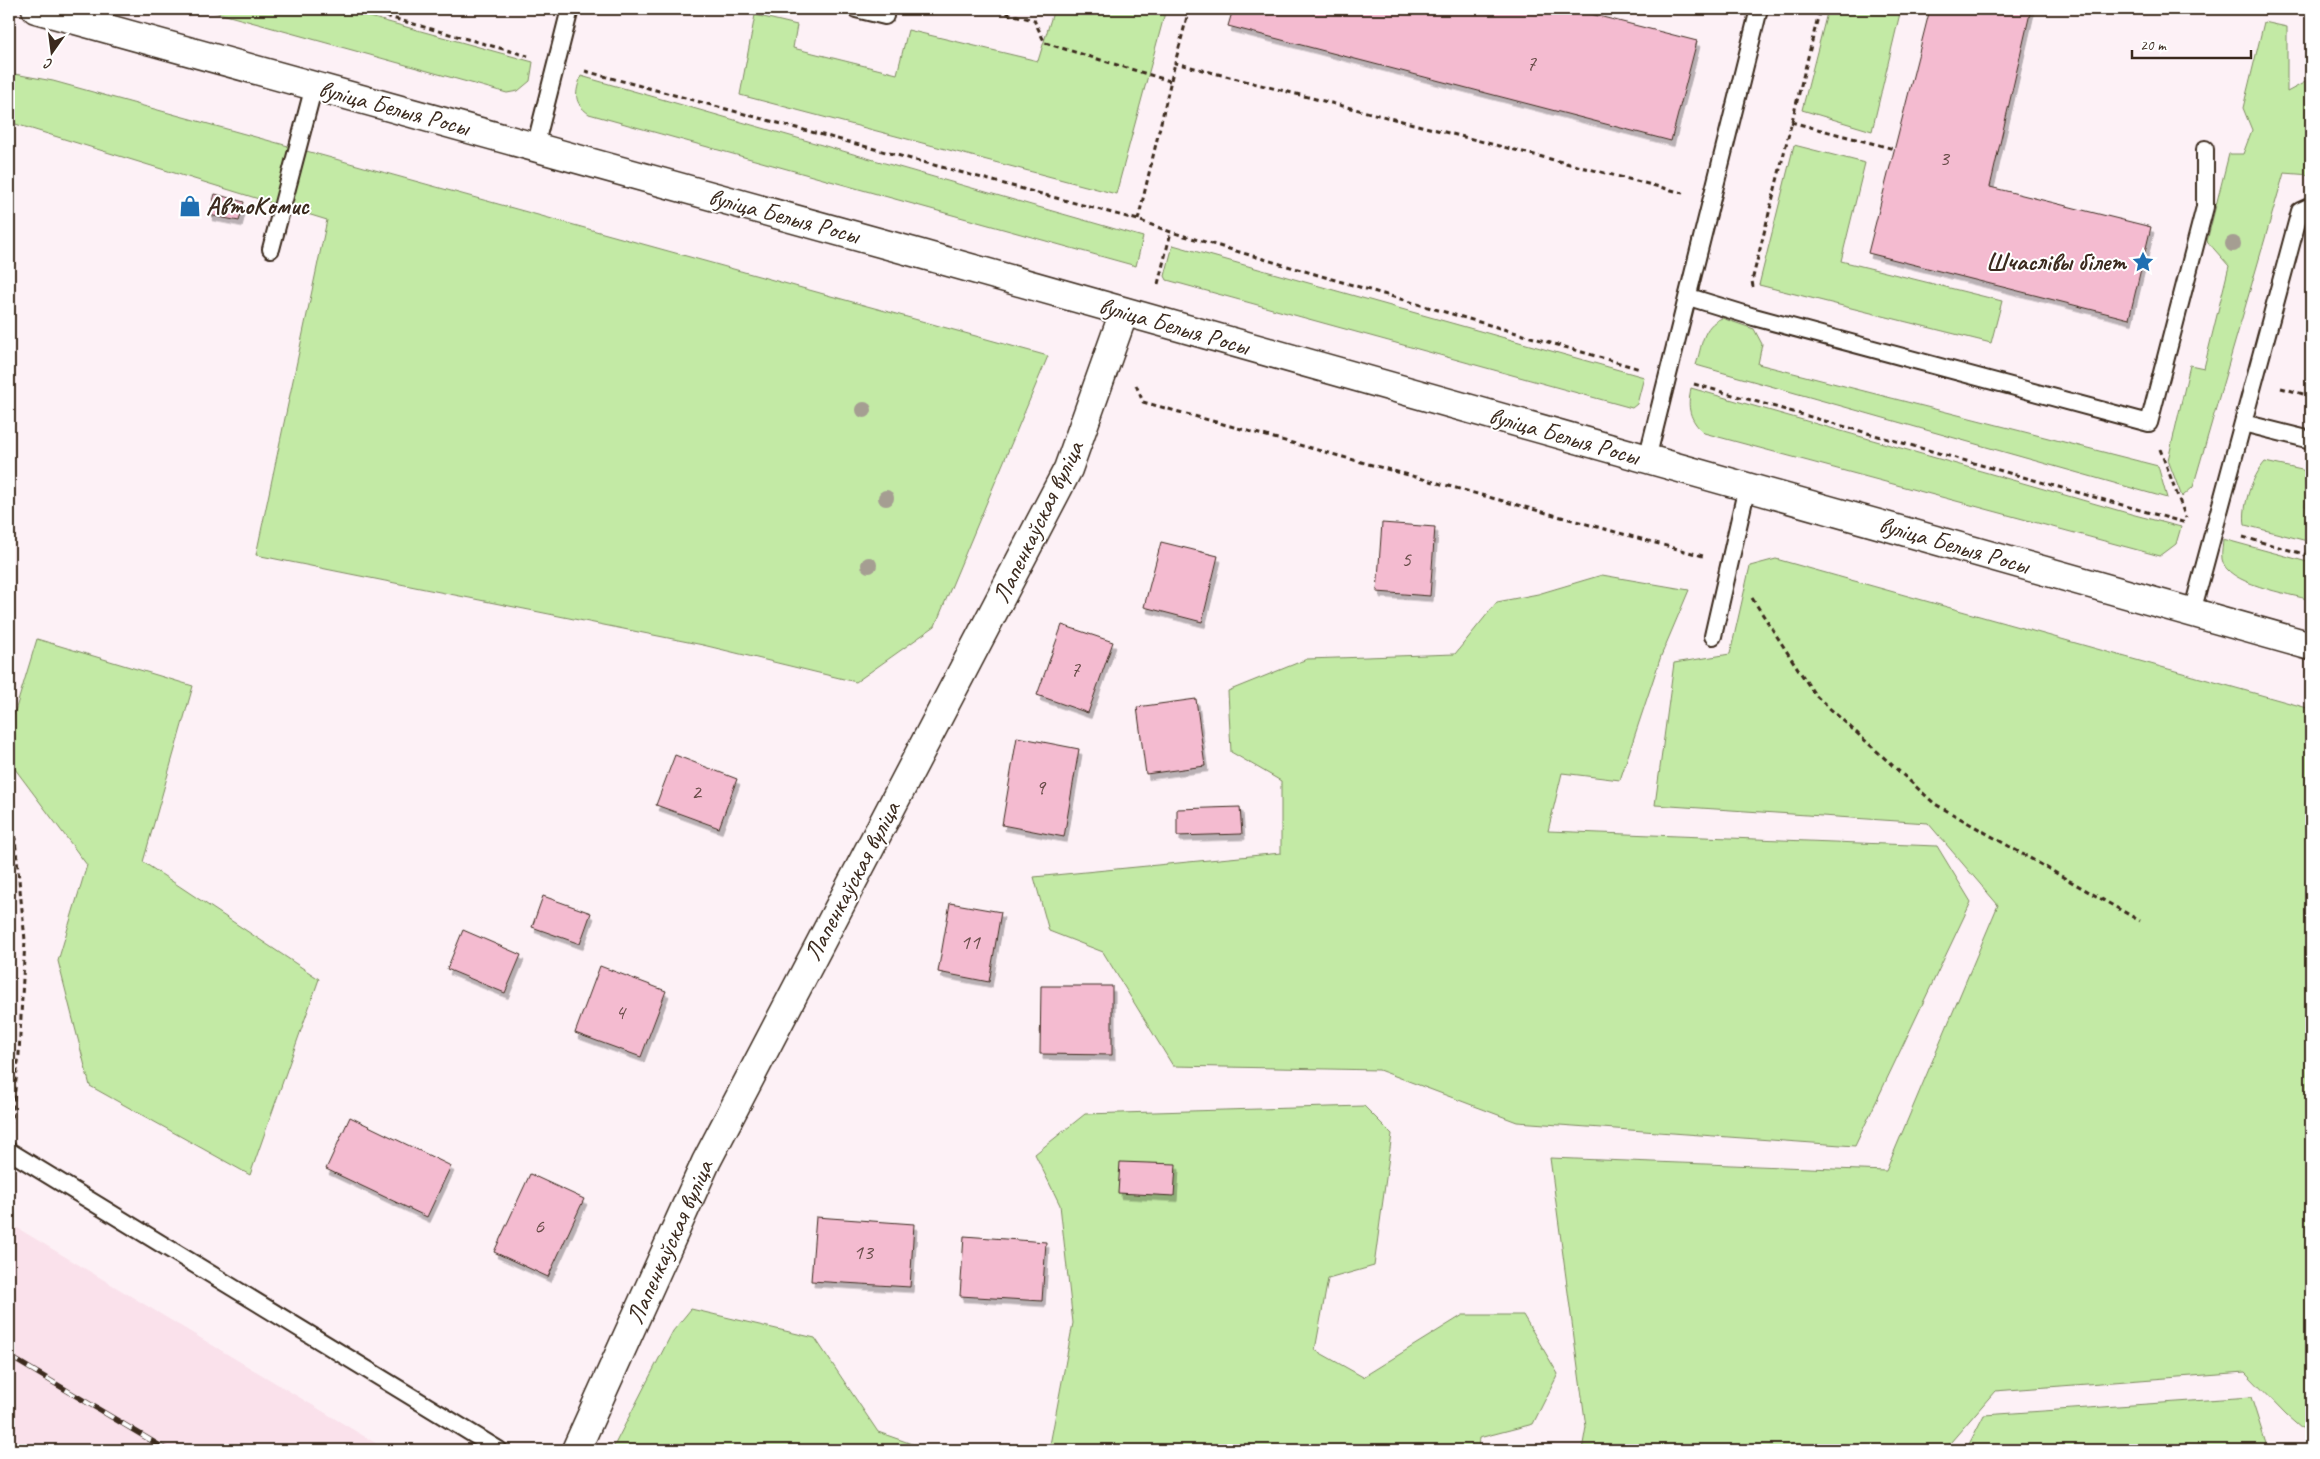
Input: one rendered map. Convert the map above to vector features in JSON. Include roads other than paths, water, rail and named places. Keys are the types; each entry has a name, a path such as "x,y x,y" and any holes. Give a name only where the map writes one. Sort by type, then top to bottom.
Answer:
{"main road":[{"name":"вуліца Белыя Росы","path":"36,9 1124,312 2311,646"},
{"name":"Лапенкаўская вуліца","path":"576,1450 706,1162 1068,469 1124,312"}],"lane":[{"path":"534,147 570,9"},
{"path":"856,9 885,16"},
{"path":"1647,459 1689,297 1759,9"},
{"path":"271,249 314,86"},
{"path":"1689,297 2149,422 2205,207 2205,149"},
{"path":"2192,612 2300,211 2311,206"},
{"path":"2243,423 2311,440"},
{"path":"1713,636 1747,487"},
{"path":"9,1150 499,1450"}],"railway":[{"path":"9,1356 167,1450"}],"place":[{"name":"АвтоКомис","path":"190,206"},
{"name":"Шчаслівы білет","path":"2143,262"}]}
